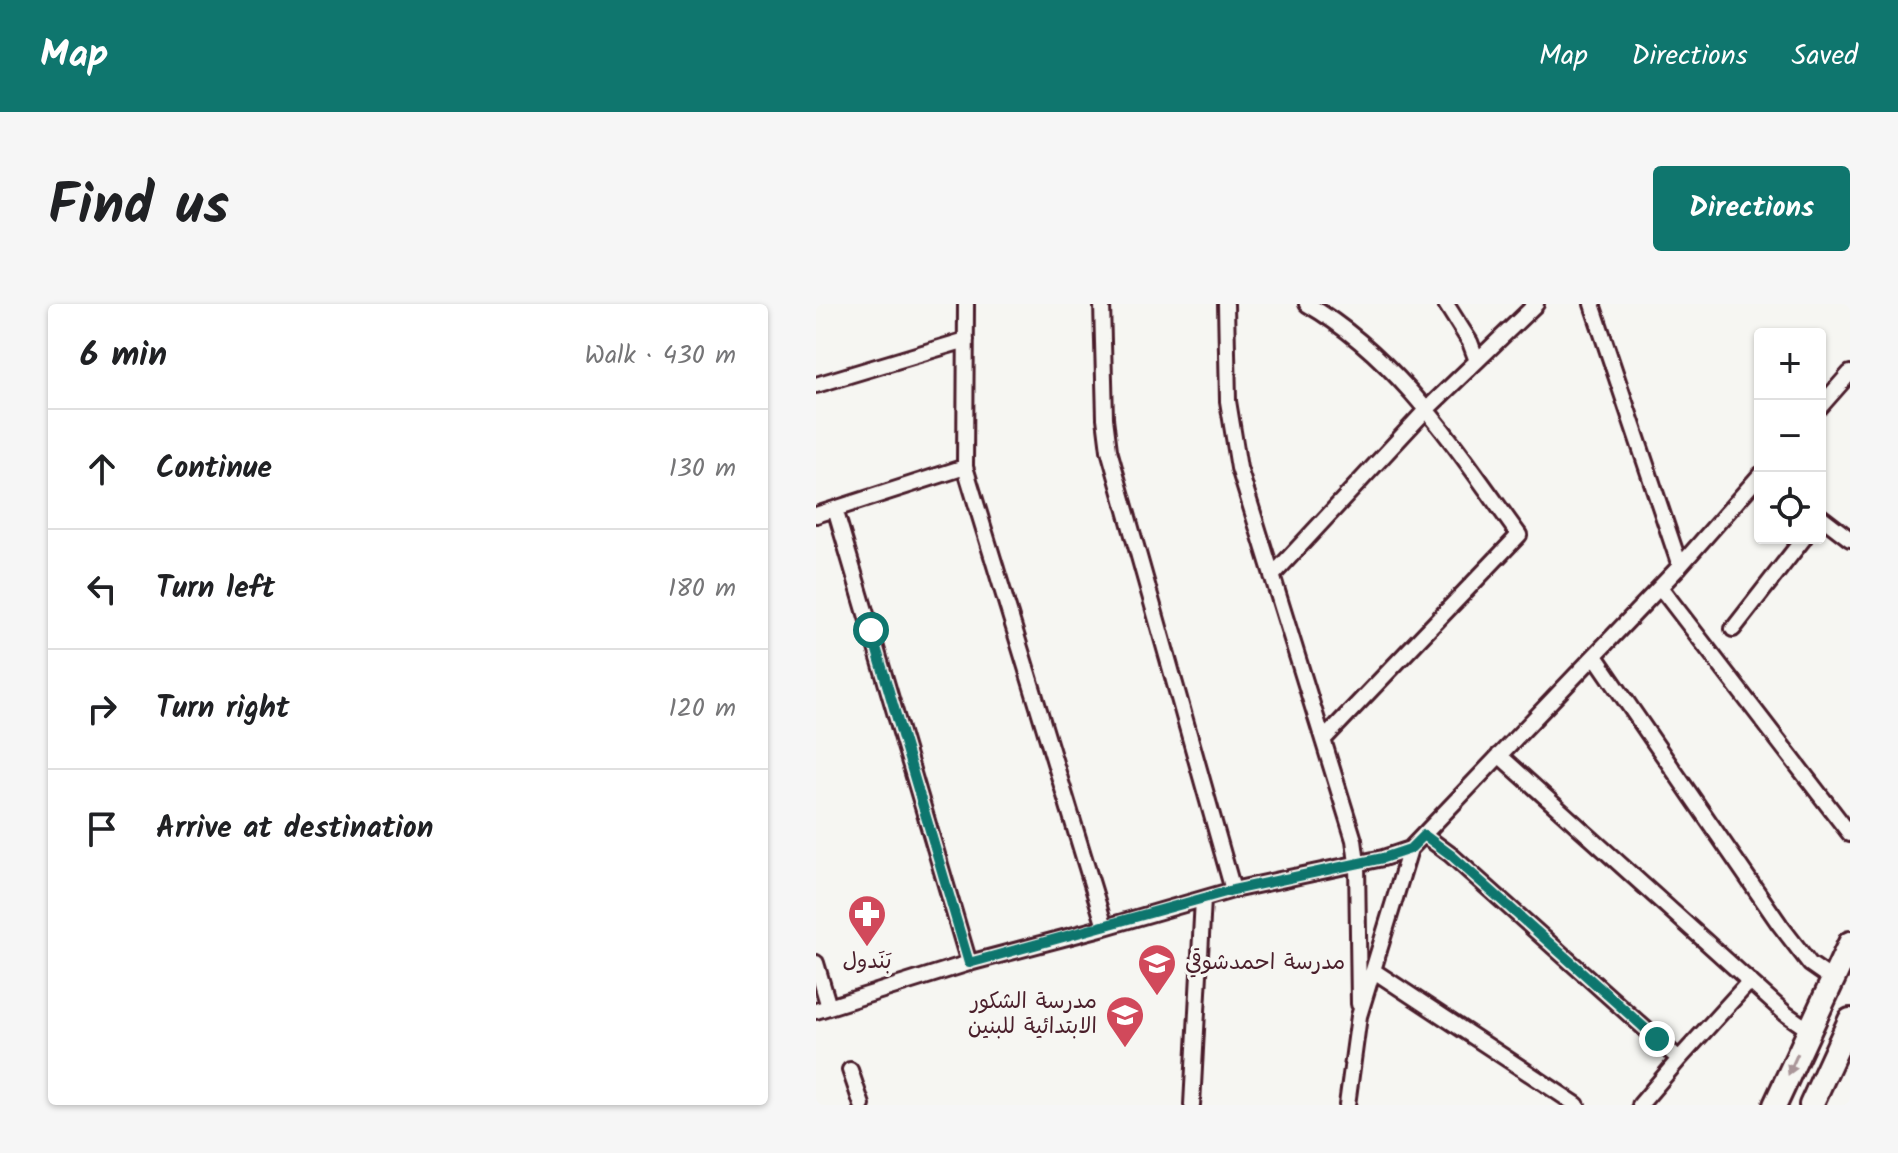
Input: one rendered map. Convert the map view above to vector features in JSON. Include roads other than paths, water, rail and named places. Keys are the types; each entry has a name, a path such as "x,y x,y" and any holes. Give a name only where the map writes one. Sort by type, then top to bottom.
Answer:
{"main road":[{"path":"1775,1105 1850,943"},
{"path":"1811,1105 1850,1020"}],"street":[{"path":"966,304 965,467 1105,927"},
{"path":"1102,304 1105,418 1109,450 1233,890"},
{"path":"1226,304 1228,401 1239,468 1354,840 1359,1016 1347,1105"},
{"path":"1307,304 1326,315 1377,356 1426,410 1519,535 1323,740"},
{"path":"1446,304 1470,342 1477,361"},
{"path":"1272,576 1426,410 1536,304"},
{"path":"1592,304 1680,566"},
{"path":"816,385 966,340"},
{"path":"1826,400 1850,373"},
{"path":"816,515 965,467"},
{"path":"1359,1016 1410,849 1680,566 1754,482"},
{"path":"835,509 969,963"},
{"path":"1826,521 1850,539"},
{"path":"1733,629 1799,544"},
{"path":"1660,587 1850,834"},
{"path":"1595,656 1780,925 1810,964 1833,980"},
{"path":"1499,755 1786,1014 1809,1030"},
{"path":"1424,835 1451,855 1679,1059"},
{"path":"816,963 823,1009 969,963 1233,890 1410,849"},
{"path":"1192,1105 1203,899"},
{"path":"1374,971 1577,1105"},
{"path":"1640,1105 1750,981"},
{"path":"850,1070 862,1105"}],"place":[{"name":"بَنَدول","path":"867,948"},
{"name":"مدرسة احمدشوقي","path":"1157,997"},
{"name":"مدرسة الشكور الابتدائية للبنين","path":"1125,1049"}]}
